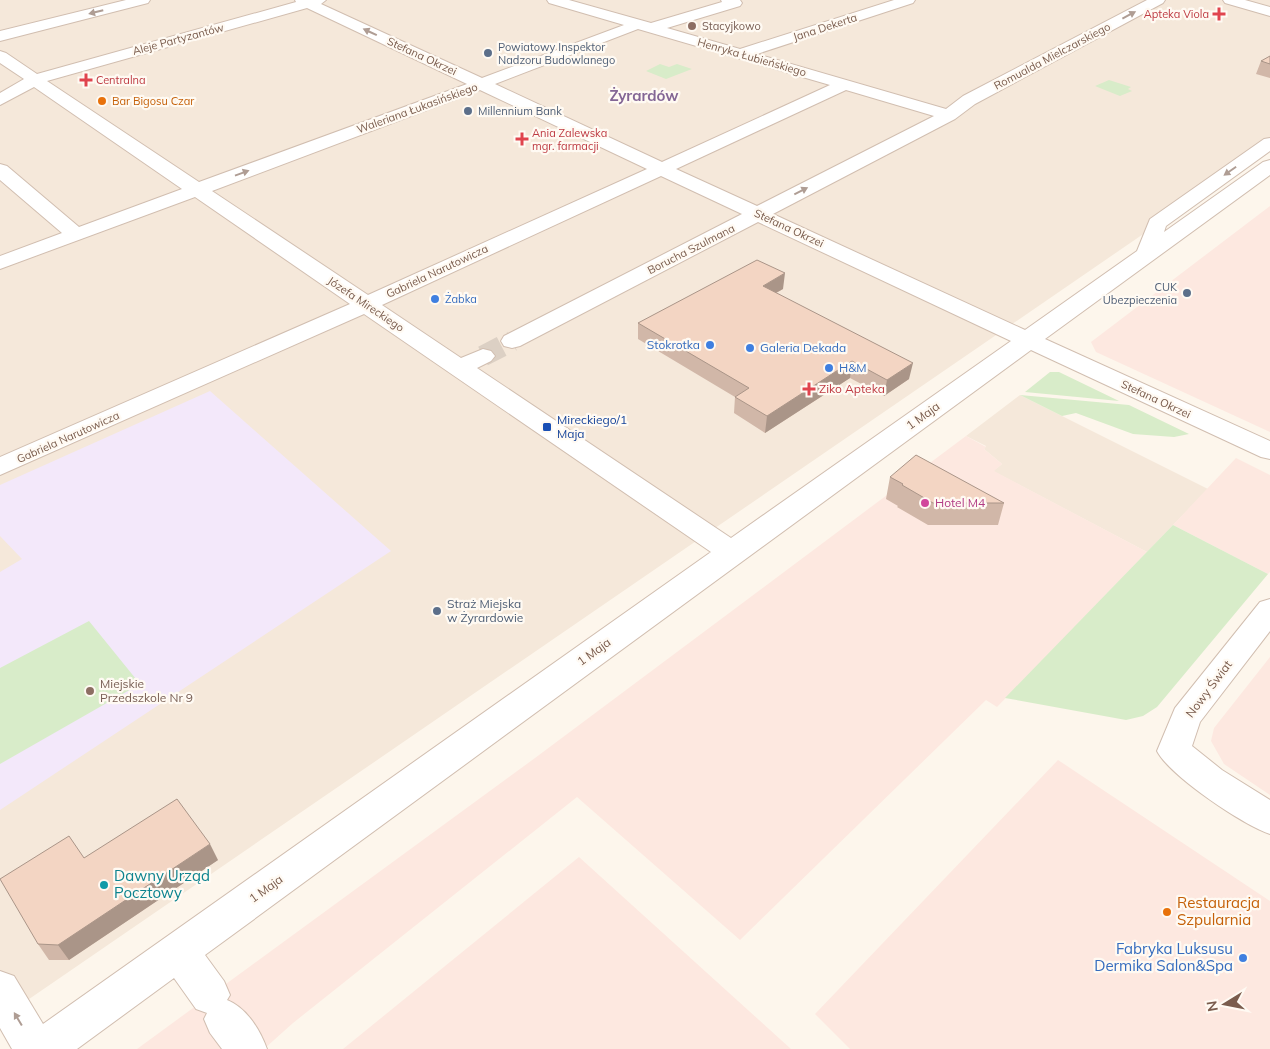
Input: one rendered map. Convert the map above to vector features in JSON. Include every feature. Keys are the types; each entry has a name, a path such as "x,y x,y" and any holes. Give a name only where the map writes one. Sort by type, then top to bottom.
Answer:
{"street":[{"path":"0,36 143,0"},
{"name":"Henryka Łubieńskiego","path":"554,0 949,115"},
{"path":"637,24 734,2 728,0"},
{"name":"Jana Dekerta","path":"742,54 908,0"},
{"name":"Romualda Mielczarskiego","path":"949,115 978,95 1158,0"},
{"path":"1230,0 1270,12"},
{"name":"Stefana Okrzei","path":"310,1 466,77 1270,451"},
{"name":"Aleje Partyzantów","path":"0,100 36,79 310,1"},
{"name":"Waleriana Łukasińskiego","path":"188,185 466,77 637,24"},
{"name":"Waleriana Łukasińskiego","path":"188,185 482,84 626,30 637,24"},
{"name":"Józefa Mireckiego","path":"0,56 732,553"},
{"name":"Gabriela Narutowicza","path":"0,467 367,304 846,84"},
{"name":"Borucha Szulmana","path":"512,340 949,115"},
{"path":"1146,256 1157,223 1270,143"},
{"name":"1 Maja","path":"43,1049 1270,166"},
{"path":"0,170 77,235"},
{"path":"0,263 77,235 188,185"},
{"name":"1 Maja","path":"1146,256 1199,239 1270,188"},
{"path":"460,368 483,356"},
{"name":"Nowy Świat","path":"1270,610 1186,717 1174,751 1210,780 1270,819"},
{"path":"179,952 227,1021"},
{"path":"0,990 35,1049"}],"shaded area":[{"path":"0,0 1270,0 1270,147 0,1019"},
{"path":"1270,206 1270,432 1096,352 1091,342"},
{"name":"Miejskie Przedszkole Nr 9","path":"210,391 391,551 0,810 0,572 22,559 0,536 0,485"},
{"path":"1020,395 1208,489 1147,552 993,471 1002,464 984,449 986,446 966,436"},
{"path":"966,436 986,447 984,449 1002,464 994,471 1147,552 997,707 986,700 740,940 577,797 293,1023 264,1049 137,1049 535,758"},
{"path":"1236,458 1270,475 1270,572 1268,574 1173,525"},
{"path":"1270,657 1270,795 1224,764 1211,741 1214,728"},
{"path":"1058,760 1270,901 1270,1049 850,1049 815,1014"},
{"path":"579,857 791,1049 343,1049"}],"green space":[{"path":"660,64 669,67 677,64 692,69 666,79 646,71"},
{"path":"1109,80 1131,87 1128,89 1132,91 1120,96 1095,86"},
{"path":"1050,372 1059,372 1119,401 1025,392"},
{"path":"1020,395 1129,405 1189,434 1174,437 1133,434 1076,413 1062,416"},
{"path":"1173,525 1268,574 1157,707 1143,716 1126,720 1005,698"},
{"path":"89,621 140,684 0,764 0,668"}],"building":[{"path":"1270,56 1270,64 1261,61"},
{"name":"Galeria Dekada","path":"757,260 785,273 763,286 913,363 887,380 852,361 767,416 735,397 749,388 638,323"},
{"path":"916,455 1004,503 933,503 890,477"},
{"name":"Dawny Urząd Pocztowy","path":"177,799 210,844 58,945 38,944 0,879 69,836 84,858"}],"tunnel":[{"path":"483,356 512,341"}],"place":[{"name":"Apteka Viola","path":"1219,14"},
{"name":"Stacyjkowo","path":"692,26"},
{"name":"Powiatowy Inspektor Nadzoru Budowlanego","path":"488,53"},
{"name":"Centralna","path":"86,80"},
{"name":"Bar Bigosu Czar","path":"102,101"},
{"name":"Millennium Bank","path":"468,111"},
{"name":"Ania Zalewska mgr. farmacji","path":"522,139"},
{"name":"CUK Ubezpieczenia","path":"1187,293"},
{"name":"Żabka","path":"435,299"},
{"name":"Stokrotka","path":"710,345"},
{"name":"Galeria Dekada","path":"750,348"},
{"name":"H&M","path":"829,368"},
{"name":"Ziko Apteka","path":"809,389"},
{"name":"Mireckiego/1 Maja","path":"547,427"},
{"name":"Hotel M4","path":"925,503"},
{"name":"Straż Miejska w Żyrardowie","path":"437,611"},
{"name":"Miejskie Przedszkole Nr 9","path":"90,691"},
{"name":"Dawny Urząd Pocztowy","path":"104,885"},
{"name":"Restauracja Szpularnia","path":"1167,912"},
{"name":"Fabryka Luksusu Dermika Salon&Spa","path":"1243,958"}],"district":[{"name":"Żyrardów","path":"644,96"}]}
